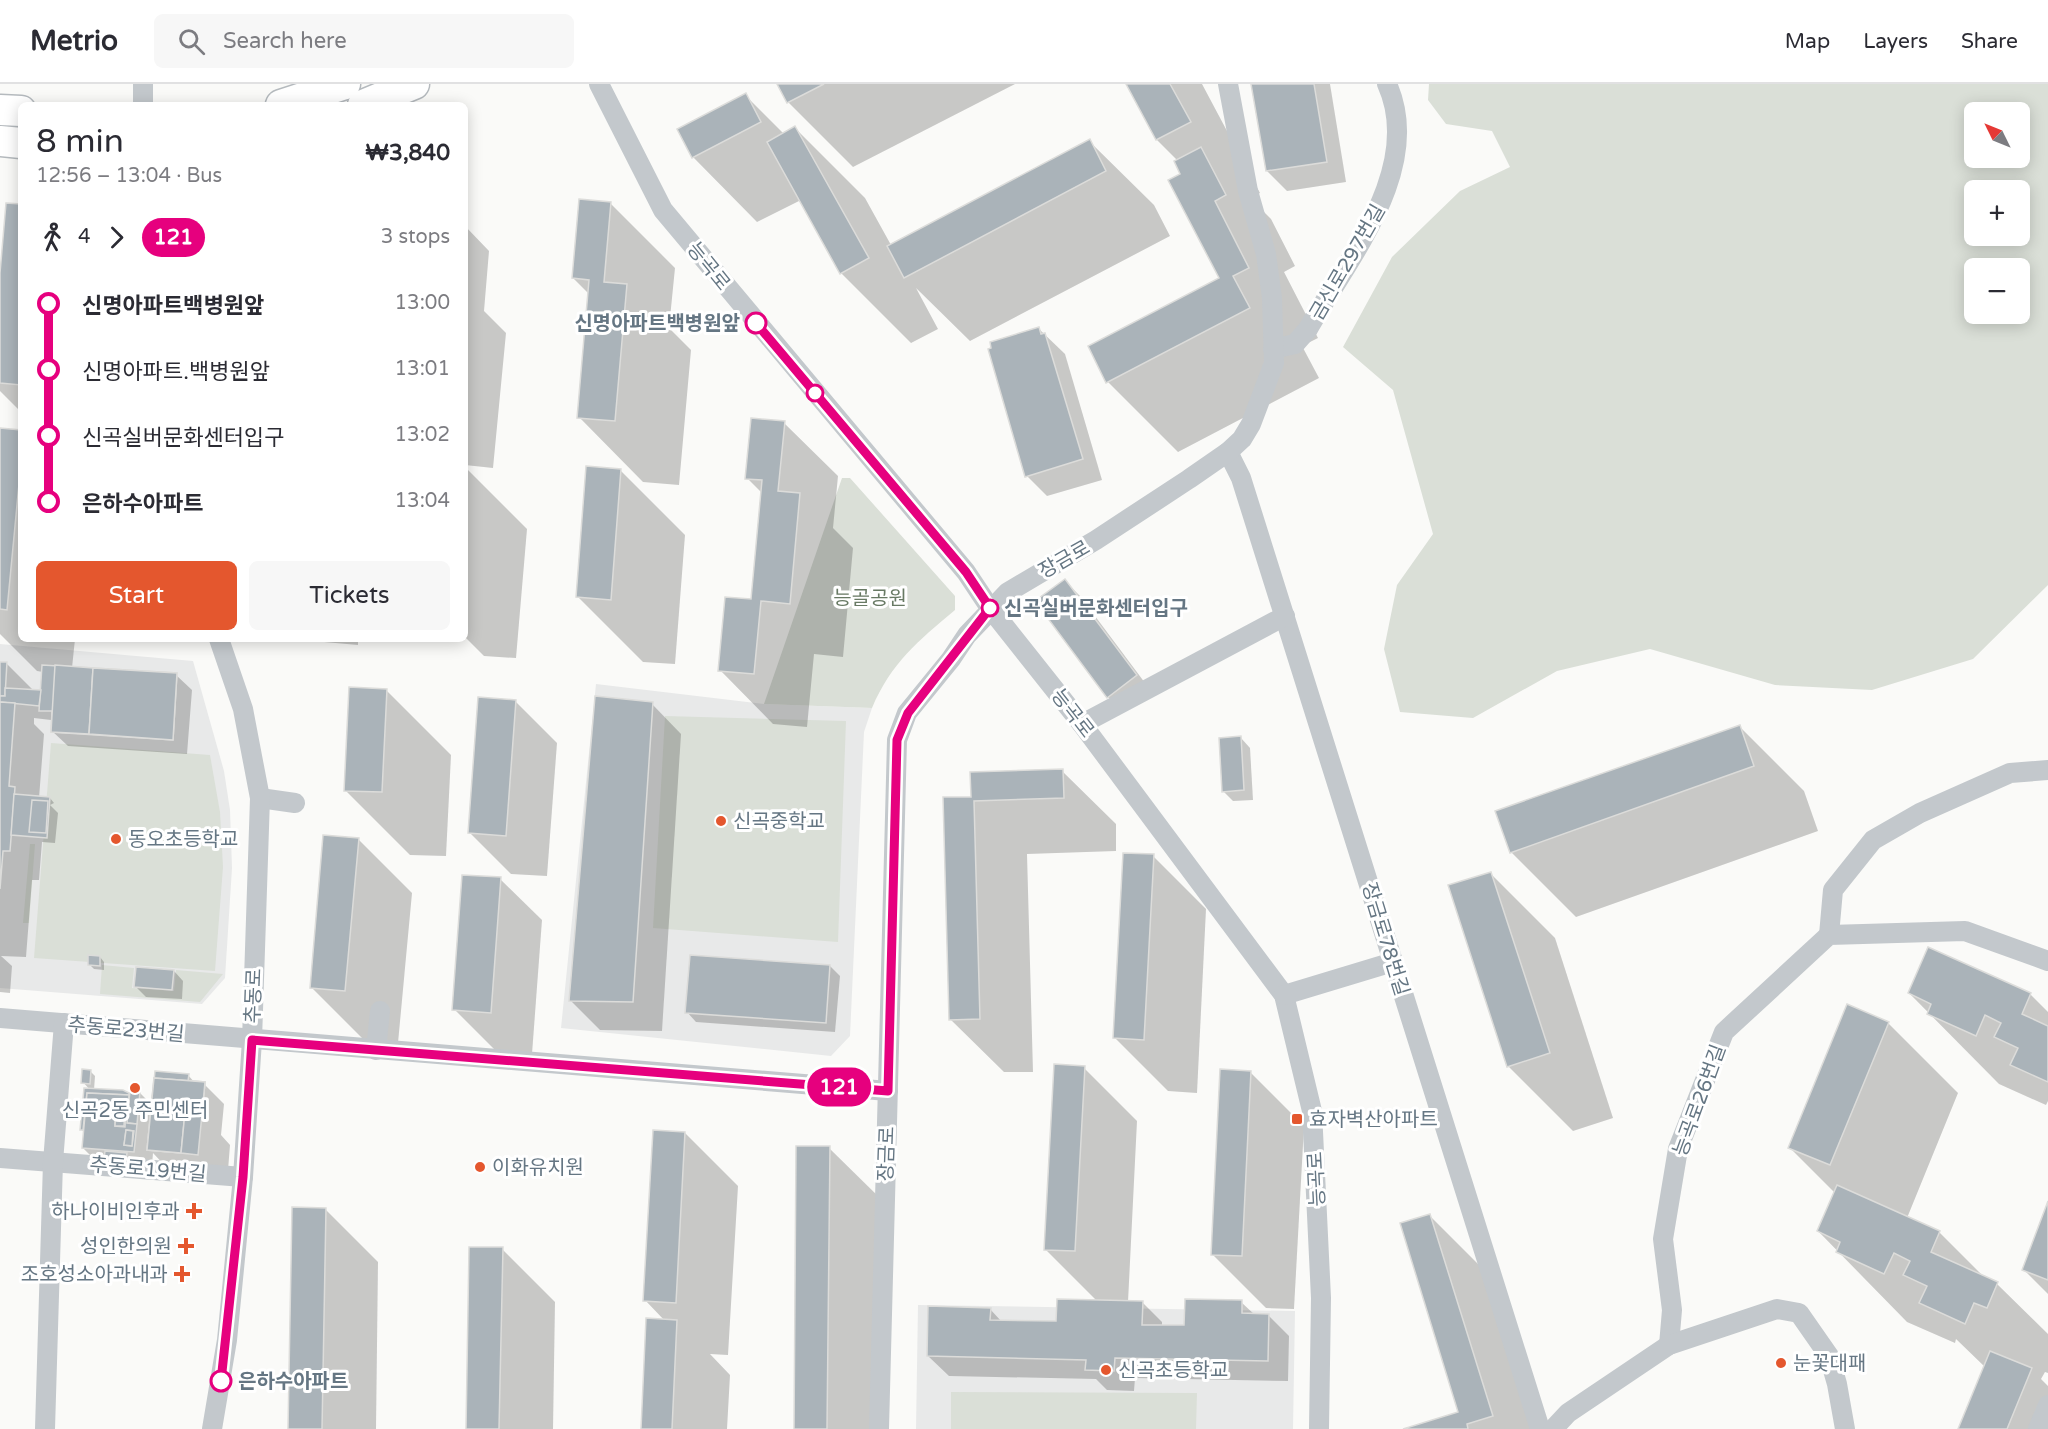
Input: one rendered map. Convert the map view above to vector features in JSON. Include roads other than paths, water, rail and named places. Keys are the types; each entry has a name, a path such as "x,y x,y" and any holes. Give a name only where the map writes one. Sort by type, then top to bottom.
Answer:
{"main road":[{"path":"290,102 345,84"},
{"path":"370,102 414,84"},
{"path":"0,110 18,111"},
{"path":"0,141 18,143"}],"street":[{"path":"142,102 143,84"},
{"name":"능곡로","path":"598,84 663,210 966,572 990,608 1082,724 1284,995 1312,1111 1321,1298 1319,1429"},
{"name":"장금로","path":"879,1429 897,740 908,713 990,608 1008,592 1096,540 1228,452 1242,439 1251,424 1274,363 1266,254 1248,191 1228,84"},
{"name":"금신로297번길","path":"1273,349 1295,344 1308,329 1380,209 1392,171 1396,125 1387,84"},
{"name":"장금로78번길","path":"1228,452 1241,478 1540,1429"},
{"path":"1082,724 1284,616"},
{"name":"추동로","path":"212,1429 227,1340 243,1177 252,1040 260,798 243,709 220,642"},
{"path":"2048,770 2010,773 1920,813 1873,840 1833,890 1829,935 1965,931 2048,961"},
{"path":"260,798 295,803"},
{"name":"능곡로26번길","path":"1669,1345 1672,1310 1663,1239 1678,1149 1724,1032 1829,935"},
{"path":"1284,995 1393,962"},
{"path":"376,1050 380,1011"},
{"name":"추동로23번길","path":"0,1018 888,1091"},
{"path":"45,1429 52,1162 64,1023"},
{"name":"추동로19번길","path":"0,1158 243,1177"},
{"path":"1672,1310 1681,1328 1708,1332"},
{"path":"1553,1429 1568,1413 1669,1345 1777,1310 1799,1313 1829,1356 1838,1384 1845,1429"},
{"path":"2038,1429 2048,1405"}],"place":[{"name":"신명아파트백병원앞","path":"756,323"},
{"name":"신곡실버문화센터입구","path":"990,608"},
{"name":"신곡중학교","path":"721,821"},
{"name":"동오초등학교","path":"116,839"},
{"name":"신곡2동 주민센터","path":"135,1088"},
{"name":"효자벽산아파트","path":"1297,1119"},
{"name":"이화유치원","path":"480,1167"},
{"name":"하나이비인후과","path":"194,1211"},
{"name":"성인한의원","path":"186,1246"},
{"name":"조호성소아과내과","path":"182,1274"},
{"name":"눈꽃대패","path":"1781,1363"},
{"name":"신곡초등학교","path":"1106,1370"},
{"name":"은하수아파트","path":"221,1381"}],"park label":[{"name":"능골공원","path":"870,598"}]}
